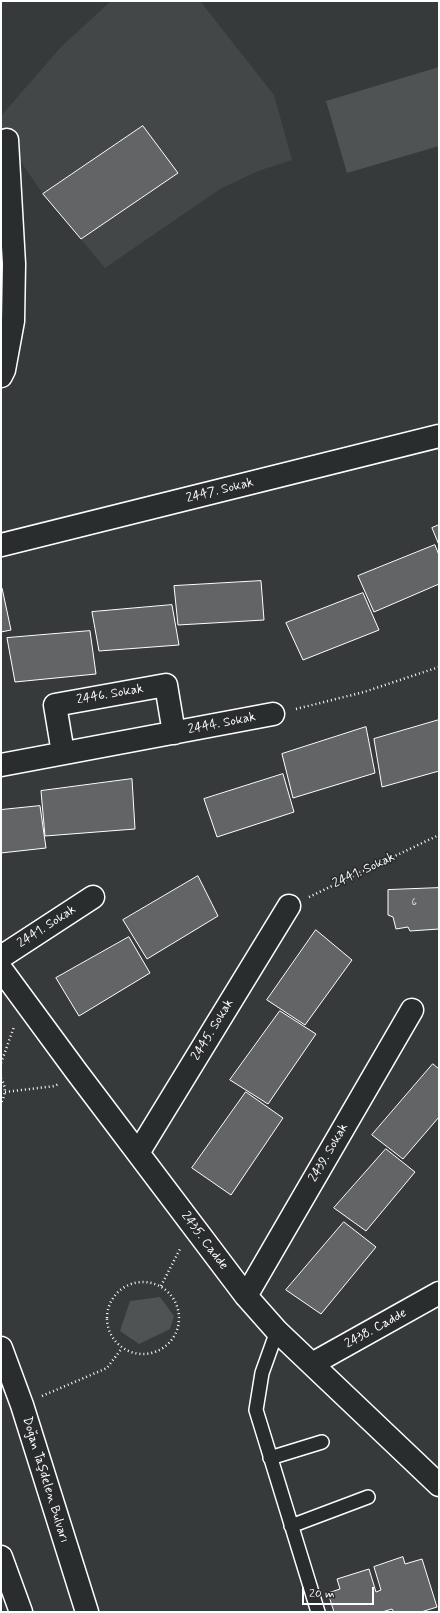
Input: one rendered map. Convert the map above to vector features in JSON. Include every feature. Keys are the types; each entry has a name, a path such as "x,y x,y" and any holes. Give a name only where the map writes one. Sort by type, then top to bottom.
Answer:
{"street":[{"path":"1,376 4,370 13,320 14,264 6,140"},
{"name":"2447. Sokak","path":"1,545 439,436"},
{"name":"2446. Sokak","path":"63,753 55,705 166,685 174,733"},
{"name":"2444. Sokak","path":"1,765 273,714"},
{"name":"2441. Sokak","path":"1,957 92,897"},
{"name":"2445. Sokak","path":"138,1154 289,906"},
{"name":"2435. Cadde","path":"1,968 76,1072 246,1296 278,1331 439,1485"},
{"name":"2439. Sokak","path":"246,1296 412,1010"},
{"name":"2438. Cadde","path":"312,1364 439,1293"},
{"name":"Doğan Taşdelen Bulvarı","path":"1,1348 22,1405 87,1612"},
{"path":"1,1557 21,1612"}],"lane":[{"path":"278,1331 262,1373 256,1410 318,1612"},
{"path":"270,1458 322,1442"},
{"path":"291,1526 368,1497"}],"path":[{"name":"2444. Sokak","path":"273,714 344,698 439,667"},
{"name":"2441. Sokak","path":"289,906 439,835"},
{"path":"1,1063 23,1000"},
{"path":"5,1092 55,1086 76,1072"},
{"path":"1,1078 5,1092 1,1103"},
{"path":"161,1286 192,1226"},
{"path":"137,1282 150,1282 161,1286 171,1294 177,1304 180,1315 179,1327 174,1338 166,1347 156,1353 144,1355 133,1354 122,1348 113,1340 108,1328 107,1316 110,1304 116,1294 126,1286 137,1282"},
{"path":"22,1405 107,1368 122,1348"}],"shaded area":[{"path":"111,1 200,1 274,95 292,160 258,171 220,189 105,268 43,194 1,133 1,116 61,47"},
{"path":"439,67 439,146 347,173 326,101"},
{"path":"160,1297 174,1316 170,1329 139,1344 120,1331 130,1301"}],"building":[{"path":"143,126 178,173 81,239 43,194"},
{"path":"439,525 439,545 432,528"},
{"path":"435,545 439,555 439,584 374,612 358,576"},
{"path":"261,581 264,620 178,625 174,586"},
{"path":"1,588 11,630 1,632"},
{"path":"363,593 379,630 303,660 286,623"},
{"path":"172,605 179,645 99,651 92,612"},
{"path":"90,631 96,674 15,682 7,638"},
{"path":"439,720 439,771 382,787 374,739"},
{"path":"366,727 375,773 293,798 282,754"},
{"path":"283,774 294,812 217,837 204,799"},
{"path":"132,779 135,829 45,836 41,791"},
{"path":"40,806 46,848 1,853 1,810"},
{"path":"198,876 218,916 147,959 123,920"},
{"path":"439,888 439,929 410,931 408,927 396,929 393,917 388,915 388,890"},
{"path":"316,930 352,960 305,1025 267,1000"},
{"path":"129,937 150,973 79,1016 56,978"},
{"path":"280,1011 316,1034 268,1104 230,1080"},
{"path":"433,1064 439,1069 439,1117 403,1159 372,1135"},
{"path":"246,1092 283,1118 231,1195 192,1168"},
{"path":"386,1149 415,1172 366,1231 334,1208"},
{"path":"344,1222 376,1247 321,1314 286,1290"},
{"path":"403,1557 405,1564 422,1559 437,1607 421,1612 394,1612 392,1609 382,1612 334,1612 328,1593 340,1589 337,1579 369,1569 376,1592 381,1590 374,1567"}]}
